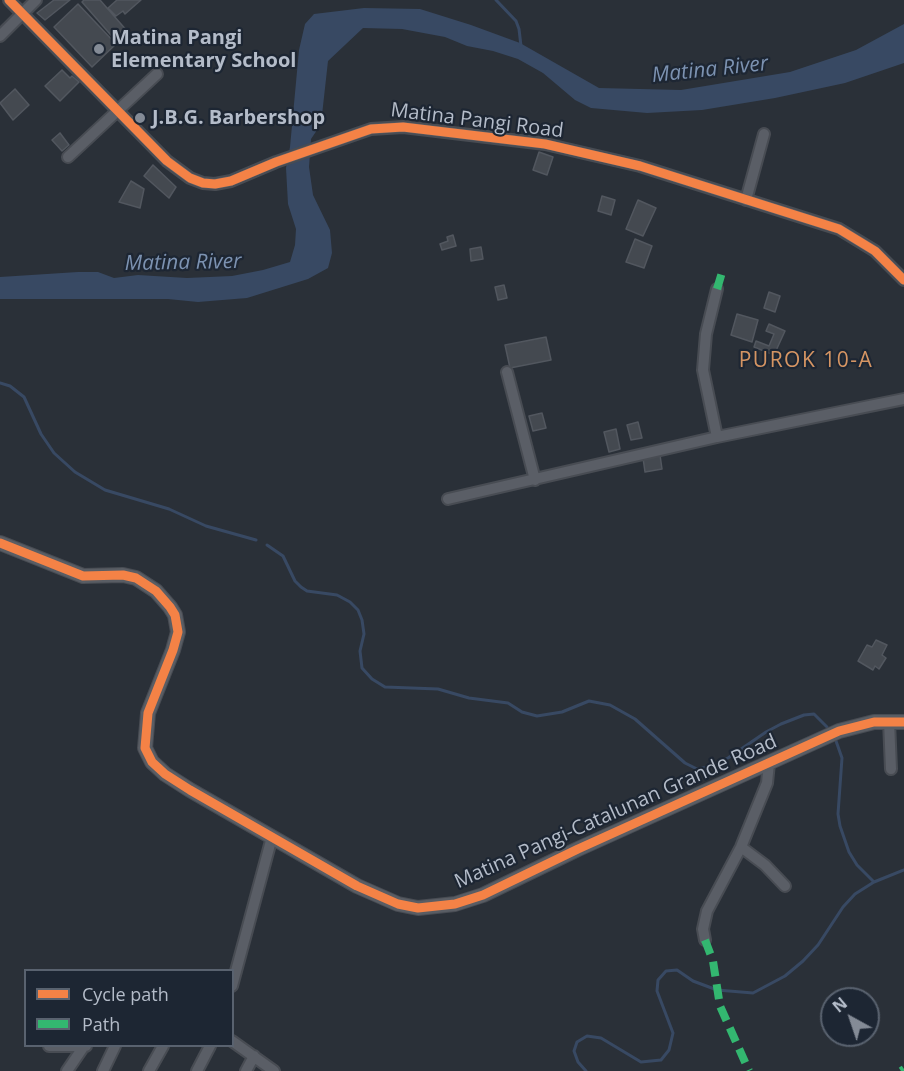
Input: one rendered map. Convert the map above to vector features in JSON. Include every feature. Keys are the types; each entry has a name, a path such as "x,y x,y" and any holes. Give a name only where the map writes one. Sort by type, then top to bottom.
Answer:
{"street":[{"name":"Matina Pangi Road","path":"9,0 167,161 190,178 203,183 215,184 231,181 359,132 379,128 403,128 546,144 640,166 827,224 852,235 875,251 904,280"},
{"path":"0,36 36,0"},
{"path":"68,157 157,74"},
{"path":"746,200 764,135"},
{"path":"717,290 706,334 703,370 717,437"},
{"path":"507,372 535,480"},
{"path":"448,499 717,437 904,399"},
{"name":"Matina Pangi-Catalunan Grande Road","path":"0,543 83,576 123,575 136,578 151,587 164,599 175,615 178,632 148,713 145,739 148,756 156,766 174,780 378,896 398,904 418,908 455,904 483,895 578,849 839,731 889,721 904,722"},
{"path":"889,721 891,769"},
{"path":"705,940 703,929 707,911 741,847 766,783 770,763"},
{"path":"234,979 272,837"},
{"path":"741,847 765,865 785,886"},
{"path":"234,1042 274,1071"},
{"path":"67,1071 84,1047"},
{"path":"103,1071 115,1047"},
{"path":"149,1071 162,1047"},
{"path":"197,1071 209,1047"},
{"path":"246,1071 254,1056"}],"water":[{"path":"364,8 420,9 471,25 520,43 599,88 681,90 790,72 856,50 904,24 904,63 845,83 775,98 702,110 647,113 591,108 575,100 543,73 518,59 493,51 467,46 445,37 402,29 363,28 328,61 321,124 311,139 309,167 313,195 330,230 332,253 328,268 308,279 247,298 198,302 168,299 0,299 0,277 78,272 98,272 114,278 138,275 187,278 232,276 290,262 295,245 296,229 288,204 286,168 299,50 305,24 314,14"}],"building":[{"path":"54,0 70,0 45,20 37,13"},
{"path":"100,0 128,32 117,42 82,2"},
{"path":"117,0 141,0 125,14 123,11 116,16 108,8"},
{"path":"78,4 116,44 92,67 54,27"},
{"path":"62,70 70,78 72,76 79,82 60,101 45,86"},
{"path":"15,89 29,105 13,120 0,103"},
{"path":"60,133 69,145 62,151 52,140"},
{"path":"539,152 553,157 547,175 533,170"},
{"path":"153,165 176,187 169,198 144,176"},
{"path":"131,181 144,189 140,208 119,202"},
{"path":"602,196 615,200 611,215 598,211"},
{"path":"638,200 656,208 643,236 626,229"},
{"path":"453,235 456,246 442,250 440,244 448,241 447,237"},
{"path":"635,239 652,246 644,268 626,262"},
{"path":"481,247 483,259 471,261 470,249"},
{"path":"504,285 507,298 498,300 495,287"},
{"path":"769,292 780,296 775,312 764,308"},
{"path":"737,314 758,320 752,342 731,335"},
{"path":"769,324 785,331 774,355 754,347 756,341 769,346 774,334 766,331"},
{"path":"546,337 551,360 510,368 505,345"},
{"path":"542,413 546,428 533,431 529,416"},
{"path":"638,422 642,438 631,440 627,425"},
{"path":"616,429 620,449 609,452 604,432"},
{"path":"660,455 662,469 645,472 643,458"},
{"path":"876,640 887,645 882,655 886,658 879,669 875,666 873,670 858,661 867,645 872,647"}],"waterway":[{"path":"496,0 516,21 521,46"},
{"path":"0,383 10,386 24,397 41,434 54,453 75,472 105,490 169,509 206,526 256,540"},
{"path":"267,545 283,556 295,581 301,587 307,591 337,595 350,602 358,610 364,634 360,651 362,668 372,679 385,687 438,689 469,698 508,703 522,712 537,716 562,712 589,701 610,705 635,719 685,763 697,769 709,767 728,758 766,732 804,715 814,714 827,727"},
{"path":"836,741 842,758 838,814 840,826 849,852 857,865 874,882"},
{"path":"586,1071 578,1062 574,1051 577,1042 587,1036 601,1038 641,1062 661,1060 669,1050 673,1033 657,991 658,980 666,971 677,970 693,981 717,990 753,993 785,976 803,961 818,945 843,907 855,894 874,882 904,870"}],"marked path":[{"path":"717,289 723,269"},
{"path":"705,940 713,961 720,1006 749,1071"}],"cycle path":[{"path":"9,0 167,161 190,178 203,183 215,184 231,181 276,162 371,129 403,127 545,144 640,166 839,229 875,251 904,280"},
{"path":"0,543 83,576 123,575 136,578 156,591 175,615 178,632 148,713 145,748 152,762 165,774 190,790 357,886 398,904 418,908 455,904 483,895 578,849 839,731 874,722 904,722"}],"place":[{"name":"Matina Pangi Elementary School","path":"99,49"},
{"name":"J.B.G. Barbershop","path":"140,118"}],"district":[{"name":"PUROK 10-A","path":"806,361"}],"water label":[{"name":"Matina River","path":"710,70"},
{"name":"Matina River","path":"183,263"}]}
